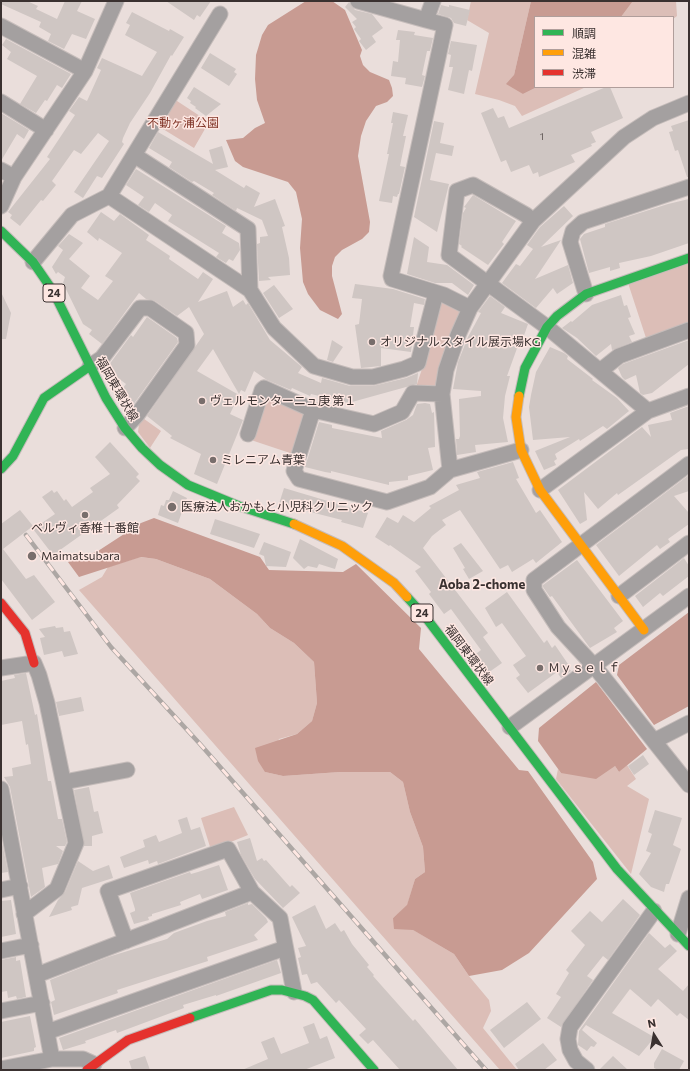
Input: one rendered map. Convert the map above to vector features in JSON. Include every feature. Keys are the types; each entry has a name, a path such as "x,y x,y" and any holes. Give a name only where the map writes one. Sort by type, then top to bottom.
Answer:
{"street":[{"path":"1,206 7,174 46,130 85,71 116,1"},
{"path":"358,1 445,25 391,276 392,279 436,294 444,295 470,308"},
{"path":"426,20 432,1"},
{"path":"33,262 72,215 109,196 220,14"},
{"path":"1,26 85,71"},
{"path":"1,102 46,130"},
{"path":"450,470 442,394 448,363 470,308 533,221 624,137 653,118 689,103"},
{"path":"134,155 248,229 250,290"},
{"path":"533,221 526,215 473,185 457,191 449,255 547,327 648,411"},
{"path":"586,294 570,242 572,231 583,222 689,187"},
{"path":"109,196 250,290 274,328 314,366 352,377 373,377 404,369 418,363 436,294"},
{"name":"福岡東環状線","path":"1,231 33,262 53,291 106,398 125,428 160,465 188,485 239,506 303,527 342,546 373,566 394,583 427,619 617,869 654,911 689,946"},
{"path":"644,630 540,490 521,450 516,417 519,393 525,368 547,327 557,316 586,294 689,258"},
{"path":"1,469 13,456 44,398 56,388 102,358 140,308 150,308 186,333 187,345 137,415 125,428"},
{"path":"600,371 619,356 689,330"},
{"path":"248,434 262,390 264,388 313,410 374,424 402,412 413,393 442,394"},
{"path":"540,490 648,411 689,396"},
{"path":"313,410 294,471 299,479 387,502 430,487 450,470 521,450"},
{"path":"689,464 580,544 534,580 534,590 558,627 595,666 689,784"},
{"path":"619,596 689,543"},
{"path":"510,727 689,596"},
{"path":"1,603 25,633 39,675 47,704 76,843 58,889 24,914"},
{"path":"1,668 34,662"},
{"path":"654,741 689,723"},
{"path":"64,782 127,770"},
{"path":"1,789 5,831 20,886 52,1059"},
{"path":"126,941 108,891 228,849 252,892 280,918 294,992"},
{"path":"1,890 20,886"},
{"path":"37,975 252,892"},
{"path":"678,934 689,898"},
{"path":"587,1070 576,1061 570,1050 568,1039 570,1027 654,911"},
{"path":"1,951 31,945"},
{"path":"47,1032 285,948"},
{"path":"1,1069 52,1059 83,1059 94,1068 128,1040 271,990 294,992 313,1000 374,1070"},
{"path":"1,1012 42,1003"}],"green space":[{"path":"471,1 531,1 514,75 523,94 535,88 584,88 522,116 515,106 475,94 489,33 467,20"},
{"path":"633,1 676,1 677,16 674,18 674,16 622,16"},
{"name":"不動ヶ浦公園","path":"174,99 209,122 194,148 158,126"},
{"path":"689,263 689,324 646,338 628,283"},
{"path":"443,299 462,311 437,391 415,390 423,366 437,302"},
{"path":"265,391 307,411 293,454 248,439"},
{"path":"140,416 161,431 150,448 138,432"},
{"path":"140,557 156,559 210,579 257,614 270,628 294,643 314,662 317,703 312,721 297,734 279,739 265,772 283,776 340,772 390,772 403,782 410,812 423,847 425,872 415,879 407,906 393,918 454,954 469,976 489,1000 491,1011 483,1028 517,1070 500,1070 79,590 102,577 108,567"},
{"path":"627,765 636,779 627,786 649,799 631,874 556,779 558,769 561,773 615,766 619,772"},
{"path":"234,807 248,835 211,850 201,818"}],"shaded area":[{"path":"306,1 332,1 345,10 362,50 360,56 363,65 370,72 389,80 393,96 387,102 376,106 366,121 361,136 358,156 370,222 369,232 362,239 342,250 335,257 332,266 332,276 342,314 338,319 320,310 308,294 303,282 300,248 302,219 296,192 288,182 243,167 235,161 226,140 243,138 255,128 265,123 257,100 255,79 256,55 262,35 268,25"},
{"path":"531,1 633,1 622,16 534,16 535,88 523,94 506,84 514,75"},
{"path":"154,518 260,557 269,570 343,572 356,564 421,628 419,649 519,770 528,771 593,862 597,879 529,953 502,970 469,976 454,954 413,930 394,929 393,918 407,905 415,879 425,872 423,847 410,812 403,782 390,772 340,772 283,776 265,772 258,761 255,748 297,734 312,721 317,703 314,662 294,643 270,628 257,614 210,579 156,559 141,557 79,577 68,562 98,551 141,523"},
{"path":"689,612 689,706 654,725 617,675 619,665"},
{"path":"596,682 647,749 619,772 615,766 596,779 561,773 538,741 539,728"}],"building":[{"path":"1,1 27,1 38,6 36,9 57,19 65,1 82,1 77,11 95,19 86,39 72,34 64,49 48,41 51,34 39,27 41,22 1,4"},
{"path":"166,1 211,1 200,17 197,15 194,20"},
{"path":"349,2 355,10 372,14 383,28 372,36 376,42 366,50 359,41 361,39 354,29 356,27 352,22 357,19 345,7"},
{"path":"441,5 449,7 449,5 470,10 466,26 454,23 451,18 438,14"},
{"path":"132,12 184,37 172,56 171,55 150,93 130,123 123,138 122,142 124,144 102,178 97,176 83,198 74,192 109,141 98,133 81,154 74,150 52,181 56,185 43,201 41,200 20,226 10,218 12,215 8,212 50,159 47,157 75,115 69,111 79,97 87,101 101,70 97,68 102,58 142,76 157,52 125,35 130,25 126,23"},
{"path":"398,30 415,32 414,35 433,38 430,51 427,51 422,75 425,76 422,87 405,84 406,78 391,76 393,61 398,62 400,40 396,40"},
{"path":"6,39 71,74 62,88 57,85 47,101 45,100 36,113 20,104 37,76 7,59 11,52 2,45"},
{"path":"451,41 477,45 472,71 469,70 464,94 448,90 453,67 449,67 451,55 448,54"},
{"path":"210,53 236,69 234,72 237,74 229,86 201,68"},
{"path":"194,87 221,104 206,116 195,108 196,107 190,103 191,101 187,98"},
{"path":"604,88 610,88 623,118 591,132 596,142 591,144 592,146 571,155 575,162 539,177 538,172 533,174 529,165 511,172 506,160 501,162 481,113 493,108 498,118 504,116 509,128"},
{"path":"393,112 408,115 403,136 406,136 400,166 405,167 399,194 397,197 393,196 392,203 379,201 389,154 387,154 393,123 391,123"},
{"path":"1,113 29,130 24,139 17,134 1,161"},
{"path":"689,120 689,177 687,177 678,150 675,151 669,132 673,131 671,126"},
{"path":"434,121 444,123 440,143 454,146 452,156 436,153 430,180 449,184 437,232 414,217"},
{"path":"158,132 213,164 209,150 222,146 228,167 215,170 244,188 246,185 260,193 254,207 275,199 285,226 282,227 289,258 290,275 268,277 271,280 259,281 257,244 260,243 260,237 268,236 262,220 237,208 236,211 212,195 214,193 194,181 192,182 169,167 172,162 149,148"},
{"path":"136,169 226,226 222,233 239,243 240,250 233,261 229,259 226,263 216,257 219,253 168,221 172,215 155,203 149,212 138,205 144,197 126,185"},
{"path":"473,195 516,221 502,242 504,244 488,265 461,247 462,246 459,244 463,213 466,208 464,207"},
{"path":"689,199 689,243 651,256 619,263 620,268 610,271 610,267 589,273 580,239 584,234 605,227 605,224"},
{"path":"564,206 573,216 541,247 561,240 535,279 568,265 573,283 557,294 553,288 536,308 502,283 516,264 520,266 533,249 527,245 540,227"},
{"path":"101,212 114,221 120,214 149,235 146,240 170,256 169,259 198,279 203,272 213,279 198,302 227,291 233,307 243,300 246,305 248,303 270,340 302,367 298,373 321,383 322,378 350,386 373,386 406,378 418,373 417,384 352,402 348,401 348,403 311,394 310,396 292,388 291,390 267,380 254,371 245,392 241,390 239,394 213,349 197,371 239,395 230,414 243,420 217,484 194,474 201,454 170,438 172,436 147,416 204,334 189,307 177,316 155,301 146,299 139,293 102,344 89,334 92,330 83,324 63,283 65,277 58,272 56,274 52,267 63,250 58,246 69,234 83,243 69,259 90,276 81,288 98,300 113,281 105,276 122,253 99,238 98,241 87,232"},
{"path":"414,237 429,247 427,262 447,265 474,285 468,295 452,283 435,283 407,274"},
{"path":"355,284 393,289 425,299 424,305 414,303 410,327 414,327 411,352 381,348 381,366 361,368 355,325 359,324 362,299 352,298"},
{"path":"274,285 293,309 279,318 263,293"},
{"path":"1,292 11,313 6,339 1,339"},
{"path":"621,295 624,306 627,305 631,317 628,318 635,334 629,336 632,342 612,350 611,344 596,356 577,338 562,328 571,321 572,322 592,305"},
{"path":"490,296 505,307 501,313 528,324 522,341 520,340 507,376 510,376 505,396 503,418 508,442 475,445 476,452 457,455 456,439 459,439 460,436 459,399 481,396 481,391 453,389 458,362 468,337 481,313 478,312"},
{"path":"147,317 177,338 178,342 133,405 118,394 126,384 106,369 131,335 133,337"},
{"path":"332,340 343,347 333,362 327,360"},
{"path":"689,340 689,364 652,393 643,395 640,393 636,375 625,380 622,377 618,368 623,364"},
{"path":"550,347 568,356 567,359 617,398 629,411 607,429 603,426 580,441 579,439 555,454 557,459 554,461 556,465 544,470 535,451 570,437 533,440 529,407 531,395 536,372"},
{"path":"417,404 430,404 432,413 434,412 435,447 428,448 433,470 408,476 408,480 389,482 389,485 331,471 331,473 305,467 319,422 332,425 332,428 382,438 381,431 406,420 413,415"},
{"path":"689,406 689,449 681,450 618,495 617,493 598,509 584,492 587,520 580,524 558,490 642,427 651,437 648,425 672,420 670,413"},
{"path":"110,442 139,474 136,477 140,481 117,505 119,508 53,555 33,529 55,514 42,497 52,490 54,493 57,491 64,501 66,499 72,507 93,492 90,488 110,474 95,457"},
{"path":"513,462 519,478 516,479 536,513 540,510 562,542 536,563 533,559 512,572 508,565 500,569 460,510 442,520 446,525 432,536 423,548 488,633 483,637 502,663 485,675 472,657 481,650 451,609 444,614 429,594 431,592 415,571 421,567 390,545 389,546 375,537 387,517 398,523 403,515 414,522 431,508 429,506 459,490 456,485 480,478 477,472"},
{"path":"689,475 689,491 674,496 689,513 689,524 668,539 670,542 660,549 657,545 619,576 596,545"},
{"path":"284,488 368,513 363,528 341,522 342,520 279,504"},
{"name":"医療法人おかもと小児科クリニック","path":"173,491 187,498 178,523 158,515 161,505 164,506 166,500 169,500"},
{"path":"20,510 33,526 3,549 26,579 34,575 55,602 32,620 1,579 1,524"},
{"path":"215,519 260,534 254,548 210,534"},
{"path":"300,539 338,559 335,569 319,564 317,568 308,566 304,569 293,558"},
{"path":"264,542 291,552 286,567 266,566 264,556 259,554"},
{"path":"461,543 483,571 469,579 463,569 465,568 453,548"},
{"path":"684,558 689,566 689,576 663,596 660,593 643,607 635,596"},
{"path":"577,560 623,621 614,628 617,632 590,648 552,596 550,597 543,587 543,585"},
{"path":"507,592 544,643 547,640 552,648 555,645 571,671 561,678 557,672 528,693 516,678 520,675 513,665 526,656 502,623 496,627 485,608"},
{"path":"55,626 56,628 63,627 64,632 70,631 78,654 64,657 62,651 44,655 40,638 45,637 39,629"},
{"path":"26,673 35,715 37,714 48,781 51,781 58,819 62,819 67,842 65,846 56,846 63,851 58,864 42,868 45,887 31,897 10,787 4,777 13,776 12,768 31,764 28,744 26,745 22,721 1,725 1,681 15,678 14,675"},
{"path":"81,697 84,711 59,716 56,702"},
{"path":"643,755 649,764 634,775 628,766"},
{"path":"89,787 94,812 98,811 103,833 92,836 92,846 84,846 74,790"},
{"path":"655,810 682,818 673,845 681,849 669,884 666,884 664,892 651,887 639,874 651,853 646,851 652,834 648,832"},
{"path":"187,817 191,830 200,827 206,846 158,864 157,861 149,864 148,860 124,868 120,857 145,847 143,840 156,835 159,842 182,833 178,820"},
{"path":"1,837 8,872 1,873"},
{"path":"250,838 257,861 262,858 264,861 266,860 290,887 292,885 300,893 283,908 255,879 241,855 237,842"},
{"path":"78,861 93,871 109,865 113,878 82,888 78,905 71,907 72,910 49,917 58,900 65,892"},
{"path":"219,865 228,890 202,899 200,894 180,902 181,905 152,914 152,916 148,917 149,920 134,924 130,913 135,911 135,909 130,893 190,872 191,874"},
{"path":"623,899 640,915 608,960 603,956 587,976 593,980 561,1027 547,1018 561,997 556,994 569,973 566,970 585,945 571,931 590,911 602,922"},
{"path":"11,900 16,934 1,937 1,901"},
{"path":"248,903 248,905 252,904 268,922 254,935 258,940 207,957 208,961 117,990 118,993 54,1015 51,1002 55,1000 50,980 108,957 167,939 174,933 226,916 225,912"},
{"path":"315,905 326,929 335,923 341,932 344,930 352,944 369,965 367,967 374,975 373,976 413,1021 415,1019 458,1070 400,1070 373,1040 368,1044 359,1035 366,1029 339,1000 336,1003 317,982 311,984 307,974 302,975 298,958 301,957 298,948 306,946 292,917"},
{"path":"649,933 665,948 670,944 677,951 658,969 683,991 689,984 689,1020 680,1013 677,1016 658,999 651,1007 630,989 612,1013 654,1037 639,1056 586,1025 582,1030 597,1043 594,1047 591,1046 587,1051 578,1045 579,1031"},
{"path":"16,957 16,961 20,960 26,997 17,999 16,996 8,998 7,991 1,992 1,960"},
{"path":"277,960 281,973 216,996 183,1005 184,1008 117,1033 116,1030 85,1041 86,1043 63,1050 59,1038"},
{"path":"527,1002 541,1019 504,1048 490,1030"},
{"path":"30,1016 36,1047 34,1048 34,1051 1,1058 1,1022"},
{"path":"314,1023 320,1039 327,1036 335,1058 304,1070 242,1070 268,1059 261,1042 274,1037 281,1054 309,1043 303,1027"},
{"path":"543,1043 557,1060 544,1070 519,1070 515,1064"},
{"path":"662,1049 684,1061 679,1070 658,1070 654,1068 654,1063"},
{"path":"145,1056 150,1070 132,1070 129,1061"},
{"path":"613,1056 628,1070 599,1070"}],"railway":[{"path":"26,535 111,647 200,744 486,1070"}],"traffic: fast":[{"path":"1,231 33,262 53,291 106,398 125,428 142,448 160,465 188,485 239,506 294,524"},
{"path":"519,396 525,368 547,327 557,316 586,294 689,258"},
{"path":"1,469 13,456 44,398 90,366"},
{"path":"407,597 427,619 617,869 689,946"},
{"path":"190,1018 271,990 282,990 305,996 313,1000 374,1070"}],"traffic: slow":[{"path":"519,396 516,417 521,450 540,490 644,630"},
{"path":"294,524 342,546 394,583 407,597"}],"traffic: jam":[{"path":"1,603 25,633 34,663"},
{"path":"87,1070 128,1040 190,1018"}],"place":[{"name":"オリジナルスタイル展示場KG","path":"372,342"},
{"name":"ヴェルモンターニュ庚 第１","path":"202,401"},
{"name":"ミレニアム青葉","path":"213,460"},
{"name":"医療法人おかもと小児科クリニック","path":"172,507"},
{"name":"ベルヴィ香椎十番館","path":"85,515"},
{"name":"Maimatsubara","path":"32,556"},
{"name":"Ｍｙｓｅｌｆ","path":"540,668"}],"district":[{"name":"Aoba 2-chome","path":"482,585"}]}
